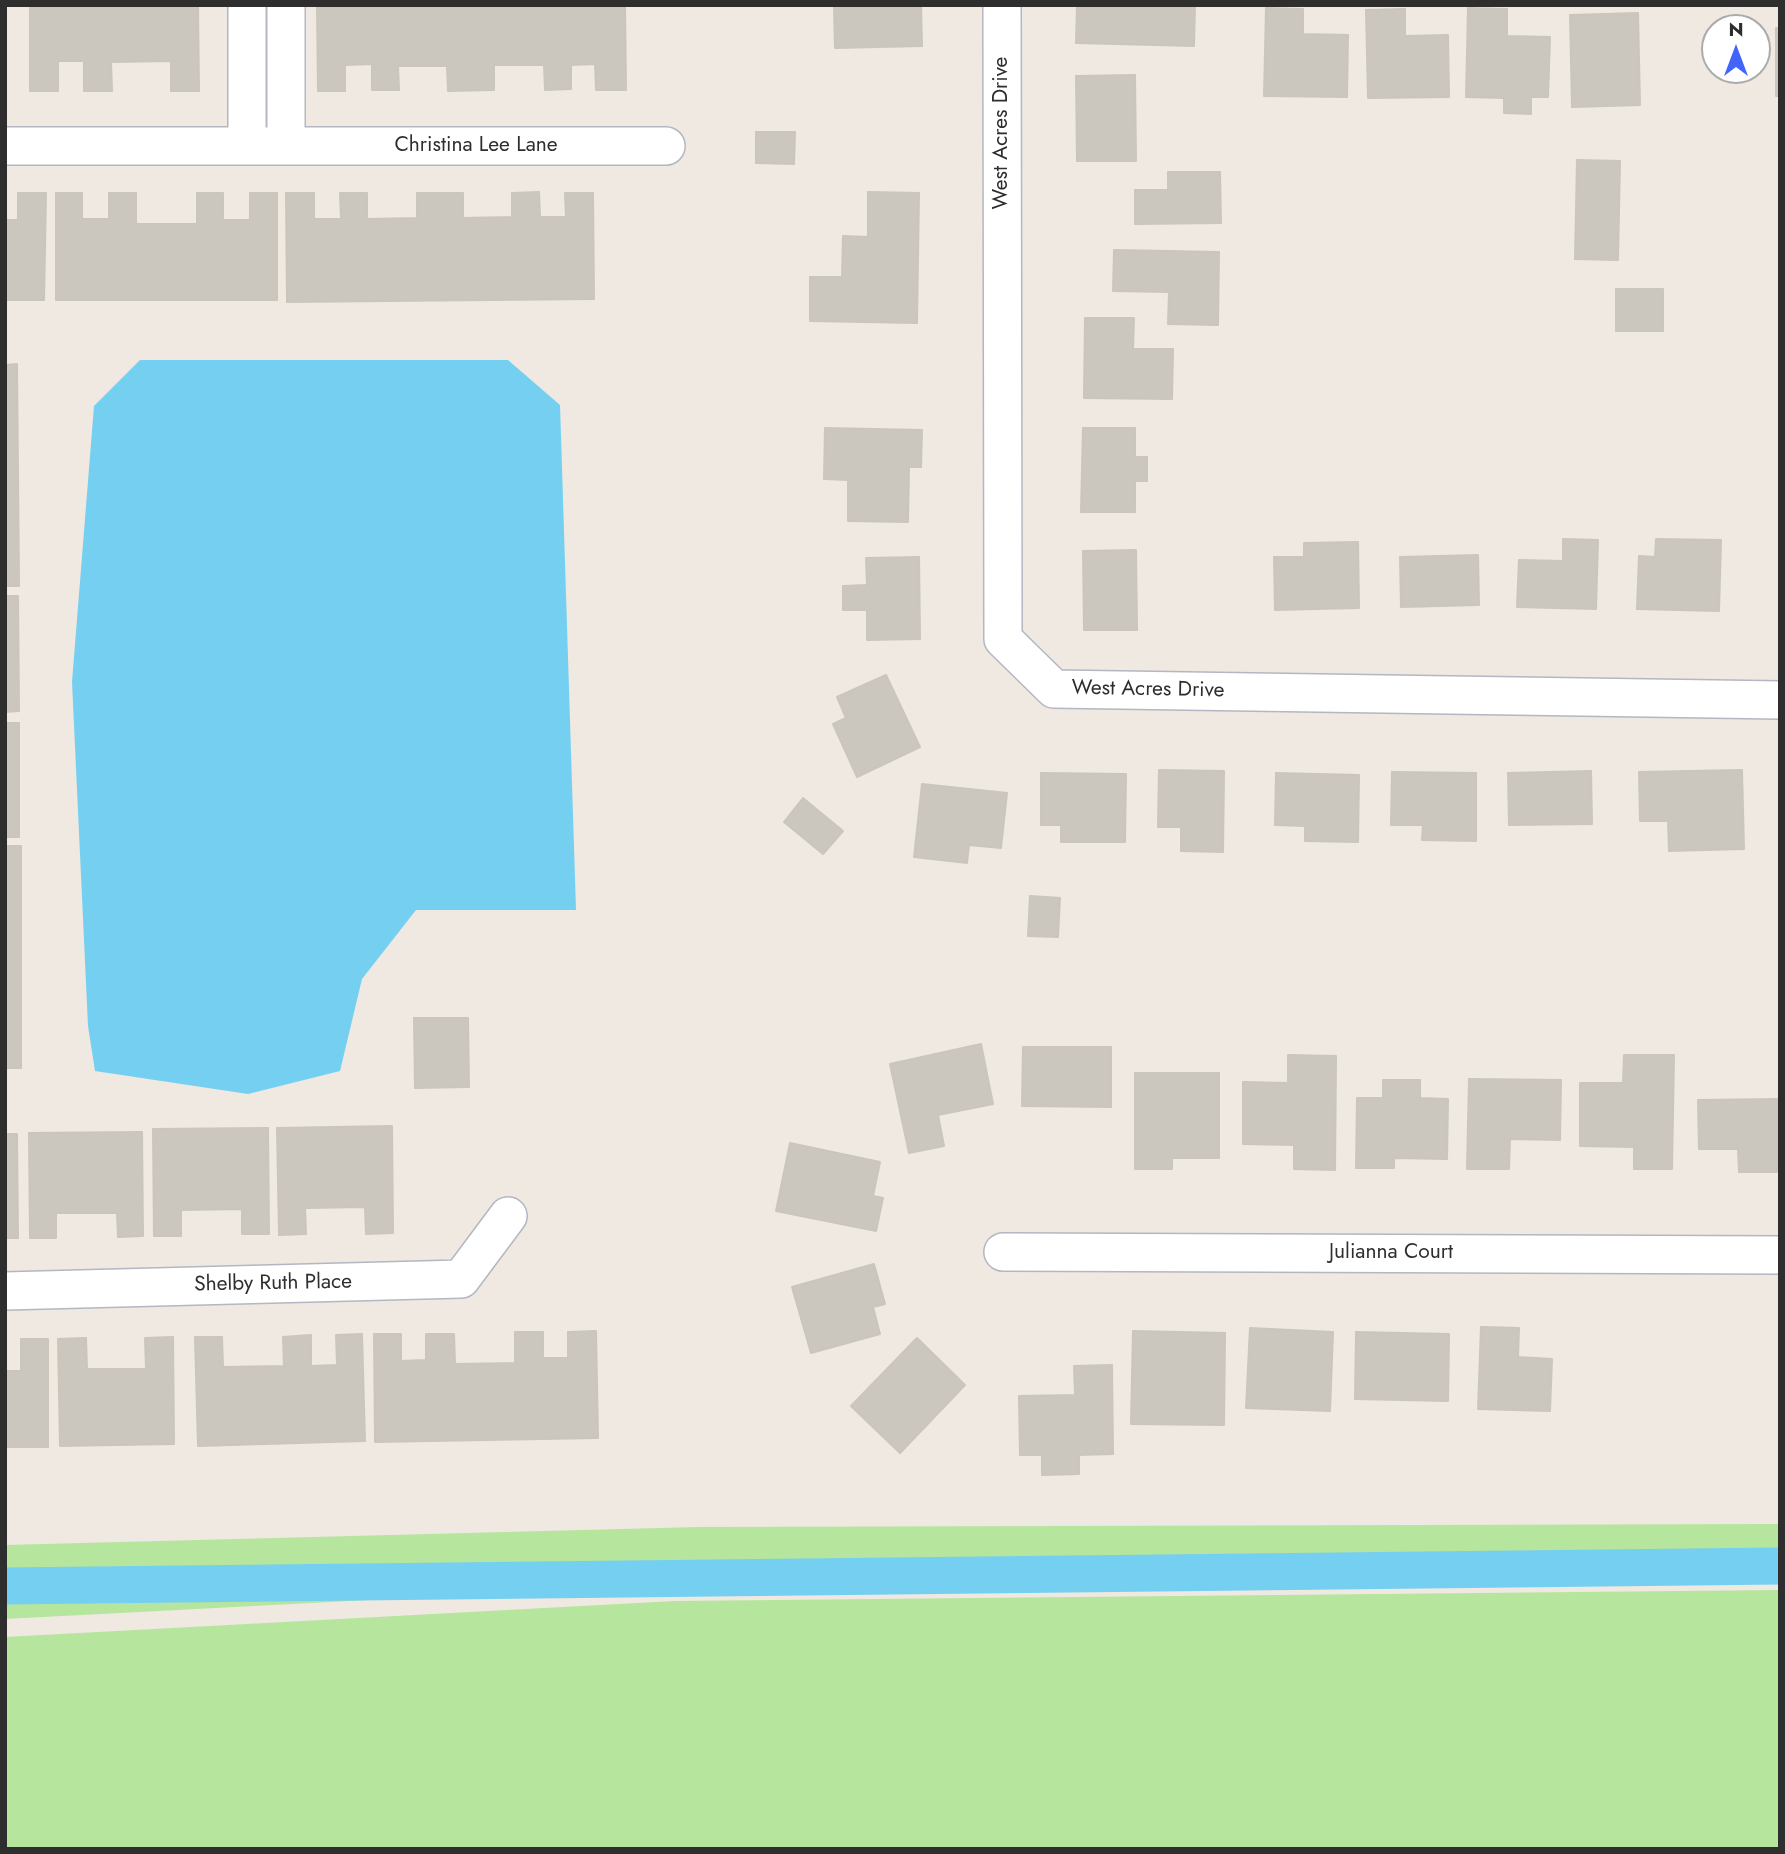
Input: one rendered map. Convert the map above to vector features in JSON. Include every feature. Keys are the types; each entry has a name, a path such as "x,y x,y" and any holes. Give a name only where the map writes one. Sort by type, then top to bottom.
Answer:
{"street":[{"path":"247,5 247,146"},
{"path":"286,5 286,146"},
{"name":"West Acres Drive","path":"1002,5 1003,639 1054,689 1780,700"},
{"name":"Christina Lee Lane","path":"5,146 666,146"},
{"name":"Shelby Ruth Place","path":"5,1291 461,1279 508,1216"},
{"name":"Julianna Court","path":"1003,1252 1780,1255"}],"green space":[{"path":"1780,1524 1780,1572 675,1584 5,1619 5,1545 698,1527"},
{"path":"1780,1590 1780,1849 5,1849 5,1637 675,1601"}],"water":[{"path":"140,360 508,360 560,405 576,910 416,910 362,979 340,1071 248,1094 95,1071 88,1026 72,682 94,406"}],"building":[{"path":"30,5 198,5 199,91 171,91 171,61 111,62 112,91 84,91 84,61 58,61 58,91 30,91"},
{"path":"317,5 625,5 626,90 596,90 595,64 571,65 571,89 545,90 544,65 494,65 494,90 448,91 447,66 398,66 399,90 372,90 372,64 345,65 345,91 318,91"},
{"path":"834,5 921,5 922,46 835,48"},
{"path":"1077,5 1195,5 1194,46 1076,43"},
{"path":"1266,8 1303,9 1303,34 1348,35 1347,97 1264,96"},
{"path":"1468,8 1507,9 1507,36 1550,37 1548,97 1531,97 1531,114 1504,113 1504,98 1466,97"},
{"path":"1405,9 1405,36 1448,35 1449,97 1368,98 1366,10"},
{"path":"1638,13 1640,105 1572,107 1570,15"},
{"path":"1776,28 1780,28 1780,96 1776,96"},
{"path":"1135,75 1136,161 1077,161 1076,76"},
{"path":"756,132 795,132 794,164 756,163"},
{"path":"1577,160 1620,161 1618,260 1575,259"},
{"path":"1168,172 1220,172 1221,223 1135,224 1135,190 1168,190"},
{"path":"539,192 540,217 566,217 565,193 593,193 594,299 287,302 286,193 314,193 314,219 341,219 340,193 367,193 367,219 417,218 417,193 463,193 463,218 512,217 512,193"},
{"path":"868,192 919,193 917,323 810,321 810,277 842,277 843,236 868,237"},
{"path":"18,193 46,193 44,300 5,300 5,220 18,220"},
{"path":"56,193 82,193 82,219 109,219 109,193 136,193 136,224 197,224 197,193 223,193 223,220 250,220 250,193 277,193 277,300 56,300"},
{"path":"1114,250 1219,252 1218,325 1168,324 1169,292 1113,291"},
{"path":"1616,289 1663,289 1663,331 1616,331"},
{"path":"1085,318 1134,318 1133,349 1173,349 1172,399 1084,398"},
{"path":"17,364 19,586 5,586 5,365"},
{"path":"825,428 922,430 921,467 909,467 908,522 848,521 848,480 824,479"},
{"path":"1083,428 1135,428 1135,457 1147,457 1147,481 1135,481 1135,512 1081,512"},
{"path":"1563,539 1598,540 1596,609 1517,607 1519,560 1563,561"},
{"path":"1656,539 1721,540 1719,611 1637,609 1639,556 1655,557"},
{"path":"1358,542 1359,608 1275,610 1274,557 1304,557 1304,543"},
{"path":"1136,550 1137,630 1084,630 1083,551"},
{"path":"1478,555 1479,605 1401,607 1400,557"},
{"path":"919,557 920,639 867,640 867,610 843,610 843,586 867,585 866,558"},
{"path":"5,596 18,596 19,711 5,712"},
{"path":"886,675 920,747 857,777 833,724 846,718 837,697"},
{"path":"5,723 19,723 19,837 5,837"},
{"path":"1159,770 1224,771 1223,852 1181,851 1181,827 1158,827"},
{"path":"1742,770 1744,849 1669,851 1668,821 1640,821 1639,772"},
{"path":"1591,771 1592,824 1509,825 1508,773"},
{"path":"1392,772 1476,773 1476,841 1422,840 1423,825 1391,825"},
{"path":"1041,773 1126,774 1125,842 1061,842 1061,825 1041,825"},
{"path":"1276,773 1359,775 1358,842 1305,841 1305,826 1275,825"},
{"path":"922,784 1007,793 1001,848 969,845 967,863 914,857"},
{"path":"803,798 843,831 823,854 784,822"},
{"path":"5,846 21,846 21,1068 5,1068"},
{"path":"1030,896 1060,898 1058,937 1028,936"},
{"path":"414,1018 468,1018 469,1087 415,1088"},
{"path":"981,1044 993,1104 938,1115 944,1146 909,1153 890,1064"},
{"path":"1023,1047 1111,1047 1111,1107 1022,1106"},
{"path":"1288,1055 1336,1056 1335,1170 1294,1169 1294,1145 1243,1144 1243,1082 1288,1083"},
{"path":"1624,1055 1674,1055 1672,1169 1634,1169 1634,1147 1580,1146 1580,1083 1623,1083"},
{"path":"1135,1073 1219,1073 1219,1158 1172,1158 1172,1169 1135,1169"},
{"path":"1469,1079 1561,1080 1560,1140 1510,1139 1509,1169 1467,1169"},
{"path":"1383,1080 1420,1080 1420,1098 1448,1099 1447,1159 1394,1158 1394,1168 1356,1168 1357,1098 1383,1098"},
{"path":"1777,1099 1777,1172 1739,1172 1738,1149 1699,1149 1698,1100"},
{"path":"392,1126 393,1233 366,1234 365,1207 305,1208 306,1234 279,1235 277,1128"},
{"path":"268,1128 269,1234 242,1234 242,1209 181,1210 181,1236 154,1236 153,1129"},
{"path":"142,1132 143,1236 118,1237 117,1213 56,1213 56,1238 30,1238 29,1133"},
{"path":"5,1134 17,1134 18,1238 5,1238"},
{"path":"790,1143 880,1162 873,1196 883,1198 876,1231 776,1211"},
{"path":"874,1264 885,1304 873,1307 880,1334 811,1353 792,1287"},
{"path":"1481,1327 1519,1328 1518,1357 1552,1359 1550,1411 1478,1409"},
{"path":"1250,1328 1333,1332 1330,1411 1246,1408"},
{"path":"596,1331 598,1438 375,1442 374,1334 401,1334 401,1361 426,1360 426,1334 454,1334 455,1364 515,1363 515,1332 543,1332 543,1358 568,1358 568,1332"},
{"path":"1133,1331 1225,1333 1224,1425 1131,1424"},
{"path":"1356,1332 1449,1334 1448,1401 1355,1399"},
{"path":"362,1334 365,1441 198,1446 195,1337 222,1337 223,1367 284,1366 283,1337 311,1335 311,1366 337,1365 336,1335"},
{"path":"173,1337 174,1444 60,1446 58,1339 86,1338 87,1369 146,1369 145,1338"},
{"path":"917,1338 965,1385 900,1453 851,1406"},
{"path":"21,1339 48,1339 48,1447 5,1447 5,1371 21,1371"},
{"path":"1112,1365 1113,1454 1079,1455 1079,1474 1042,1475 1042,1455 1020,1455 1019,1396 1075,1395 1074,1366"}],"waterway":[{"path":"5,1586 1780,1566"}]}
